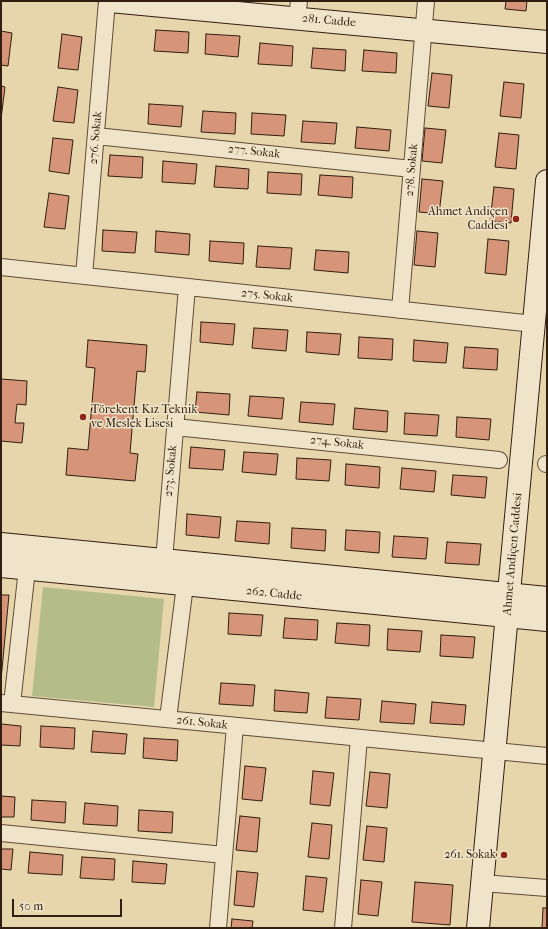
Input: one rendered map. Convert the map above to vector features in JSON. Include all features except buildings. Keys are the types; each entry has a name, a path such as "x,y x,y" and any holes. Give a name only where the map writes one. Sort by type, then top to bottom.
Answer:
{"street":[{"name":"281. Cadde","path":"109,1 298,10 423,30 547,42"},
{"name":"276. Sokak","path":"84,276 109,1"},
{"name":"278. Sokak","path":"400,310 426,1"},
{"name":"277. Sokak","path":"96,136 412,169"},
{"name":"Ahmet Andiçen Caddesi","path":"478,928 547,181"},
{"name":"275. Sokak","path":"1,267 534,324"},
{"name":"273. Sokak","path":"164,560 187,287"},
{"name":"274. Sokak","path":"175,427 499,460"},
{"name":"262. Cadde","path":"1,544 547,598"},
{"name":"262. Cadde","path":"1,566 547,620"},
{"path":"7,703 27,569"},
{"path":"168,719 185,585"},
{"name":"261. Sokak","path":"7,703 547,756"},
{"path":"218,928 235,726"},
{"path":"343,928 359,738"},
{"path":"1,833 224,855"},
{"path":"482,883 547,888"}],"green space":[{"path":"43,587 164,599 154,707 32,696"}],"place":[{"name":"Ahmet Andiçen Caddesi","path":"516,219"},
{"name":"Törekent Kız Teknik ve Meslek Lisesi","path":"83,417"},
{"name":"261. Sokak","path":"504,855"}]}
